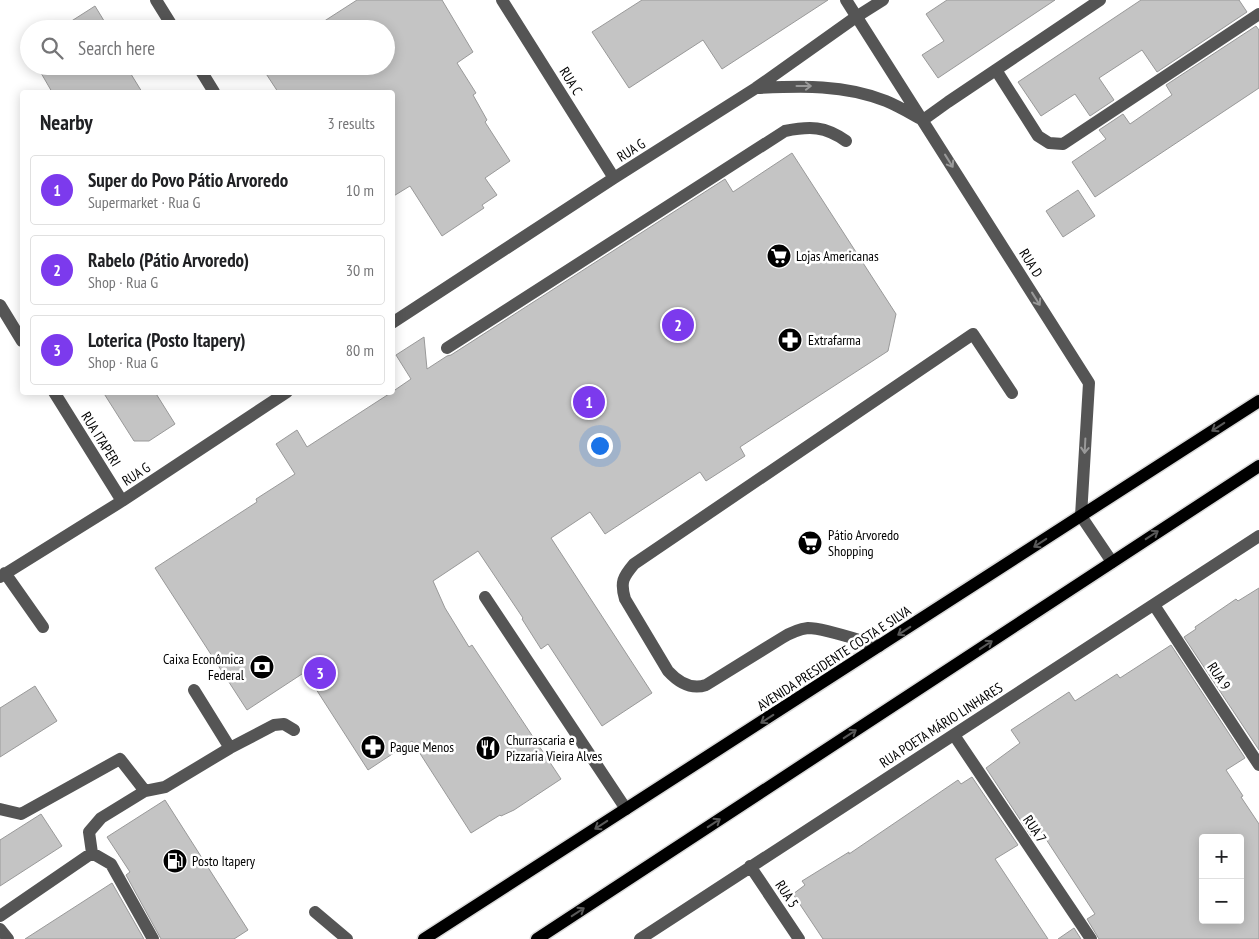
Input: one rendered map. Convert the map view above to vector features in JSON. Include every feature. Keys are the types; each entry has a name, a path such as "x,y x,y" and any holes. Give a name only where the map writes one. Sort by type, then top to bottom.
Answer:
{"main road":[{"name":"AVENIDA PRESIDENTE COSTA E SILVA","path":"424,939 1259,401"},
{"path":"538,939 1259,466"}],"street":[{"path":"156,0 168,20"},
{"name":"RUA C","path":"502,0 614,178"},
{"name":"RUA D","path":"846,0 1089,383 1081,516"},
{"name":"RUA G","path":"395,321 756,88 883,0"},
{"path":"756,88 831,87 862,93 888,101 923,120 1100,0"},
{"path":"996,70 1038,136 1049,143 1063,144 1259,14"},
{"path":"204,75 213,90"},
{"path":"447,348 786,131 802,127 818,128 834,132 846,141"},
{"path":"0,305 20,338"},
{"path":"879,646 808,628 794,631 706,685 698,688 687,686 668,672 625,599 621,587 624,576 634,564 973,334 1012,393"},
{"name":"RUA ITAPERI","path":"56,395 122,501"},
{"name":"RUA G","path":"3,575 122,501 282,395"},
{"path":"1081,516 1112,562"},
{"name":"RUA POETA MÁRIO LINHARES","path":"640,939 1259,536"},
{"path":"3,575 43,627"},
{"path":"485,597 626,810"},
{"name":"RUA 9","path":"1154,605 1259,765"},
{"path":"194,690 230,748"},
{"path":"92,853 89,832 101,818 145,791 165,787 230,748 274,725 284,724 294,730"},
{"name":"RUA 7","path":"954,735 1091,939"},
{"path":"0,809 21,814 120,759 145,791"},
{"path":"0,916 92,853"},
{"path":"92,853 111,864 154,939"},
{"name":"RUA 5","path":"750,866 799,939"},
{"path":"316,912 347,939"},
{"path":"0,930 8,939"}],"building":[{"path":"357,0 442,0 473,52 457,63 476,93 473,95 487,120 485,122 510,161 485,178 497,195 482,205 484,208 442,236 410,186 395,195 395,90 277,90 267,75 395,75 395,20 326,20"},
{"path":"642,0 828,0 722,69 703,40 629,88 592,32"},
{"path":"947,0 1055,0 938,78 922,55 944,41 926,14"},
{"path":"1141,0 1239,0 1247,12 1157,72 1142,50 1099,78 1114,100 1090,116 1075,94 1041,116 1018,82"},
{"path":"95,6 104,20 73,20"},
{"path":"1256,26 1259,30 1259,88 1095,197 1072,162 1106,139 1099,130 1123,114 1130,124 1172,95 1166,85"},
{"path":"42,75 132,75 141,90 51,90"},
{"path":"792,153 896,314 888,351 740,447 745,456 706,481 700,472 605,534 590,512 551,538 652,693 602,726 548,644 541,649 523,618 478,551 433,581 445,608 469,647 472,645 561,779 514,810 500,815 471,833 412,741 368,770 305,672 247,710 155,568 257,502 256,499 295,474 276,444 297,430 307,447 387,395 395,395 395,390 411,379 396,355 424,337 427,369 725,179 733,192"},
{"path":"1078,190 1095,216 1063,237 1046,211"},
{"path":"105,395 157,395 175,424 149,441 134,441"},
{"path":"1259,588 1259,750 1184,637 1196,629 1195,627 1236,599 1238,601"},
{"path":"1171,645 1245,758 1226,770 1259,824 1259,939 1099,939 1087,919 1095,914 1040,830 1031,836 986,768 1020,743 1011,730 1069,692 1075,701 1117,674 1120,678"},
{"path":"35,686 57,721 0,757 0,708"},
{"path":"972,777 1018,845 995,859 1048,939 823,939 793,894 805,885 802,881 849,852 849,854 958,780 961,784"},
{"path":"165,800 248,930 234,939 161,939 126,875 130,872 107,837"},
{"path":"41,814 62,846 0,886 0,840"},
{"path":"112,883 144,939 25,939"},
{"path":"1074,928 1081,939 1058,939"}],"place":[{"name":"Lojas Americanas","path":"779,256"},
{"name":"Rabelo (Pátio Arvoredo)","path":"678,325"},
{"name":"Extrafarma","path":"790,340"},
{"name":"Super do Povo Pátio Arvoredo","path":"589,402"},
{"name":"Pátio Arvoredo Shopping","path":"810,543"},
{"name":"Caixa Econômica Federal","path":"262,667"},
{"name":"Loterica (Posto Itapery)","path":"320,673"},
{"name":"Pague Menos","path":"373,747"},
{"name":"Churrascaria e Pizzaria Vieira Alves","path":"488,748"},
{"name":"Posto Itapery","path":"175,861"}]}
